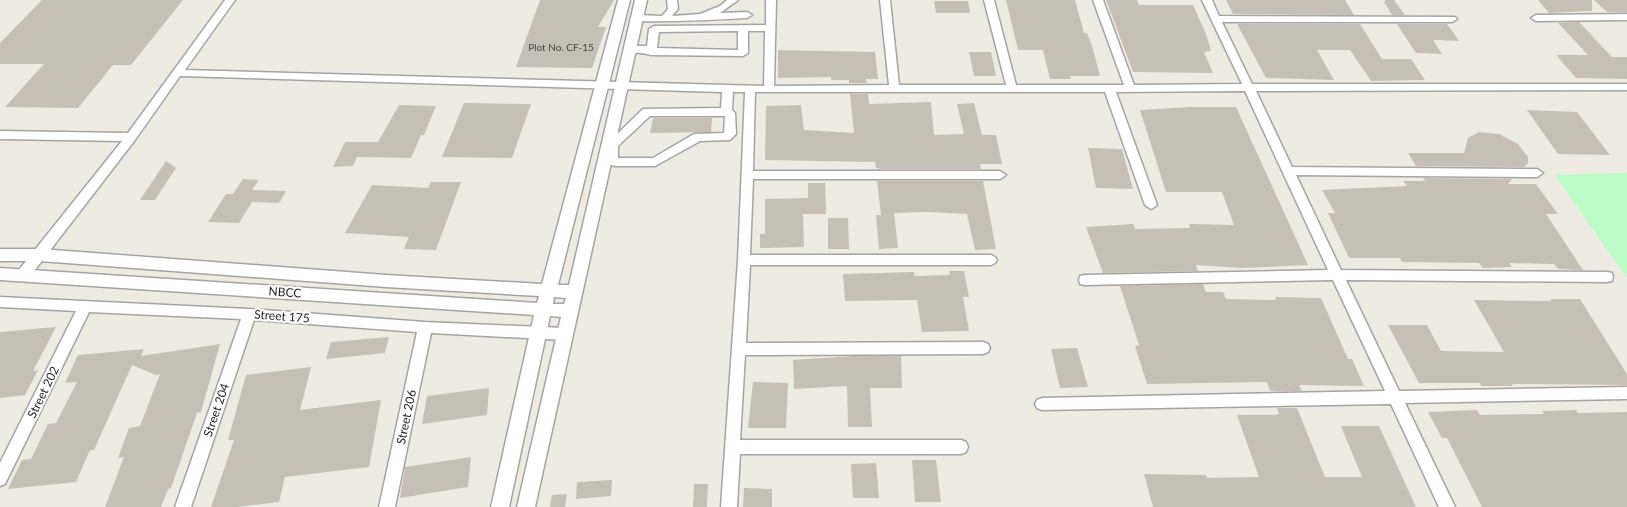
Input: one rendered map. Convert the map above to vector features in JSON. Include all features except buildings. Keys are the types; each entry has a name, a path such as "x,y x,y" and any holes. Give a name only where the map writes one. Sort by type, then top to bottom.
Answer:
{"street":[{"path":"23,275 131,136 230,0"},
{"path":"500,507 537,334 624,0"},
{"path":"526,507 620,85 641,0"},
{"path":"665,18 674,9 672,0"},
{"path":"702,17 727,6 733,0"},
{"path":"769,88 771,0"},
{"path":"885,0 894,87"},
{"path":"989,0 1012,88"},
{"path":"1098,0 1130,88"},
{"path":"1207,0 1446,507"},
{"path":"637,18 747,15"},
{"path":"1536,18 1627,17"},
{"path":"1217,19 1452,20"},
{"path":"631,41 652,49 652,52 743,53 743,28"},
{"path":"652,49 654,29 771,28"},
{"path":"631,41 654,34"},
{"path":"177,73 728,89 894,87 1627,87"},
{"path":"1109,88 1151,205"},
{"path":"726,112 728,89"},
{"path":"729,507 744,260 750,89"},
{"path":"647,112 726,112 730,113 730,134 726,137 698,137 655,162 615,162 611,158 612,145 647,112"},
{"path":"0,136 131,136"},
{"path":"1288,171 1537,173"},
{"path":"747,175 1000,175"},
{"path":"0,255 40,255 575,292"},
{"path":"744,260 991,260"},
{"name":"NBCC","path":"0,274 570,311"},
{"path":"1085,280 1335,275 1607,277"},
{"name":"Street 175","path":"0,302 249,314 426,327 564,334"},
{"name":"Street 202","path":"0,479 86,305"},
{"name":"Street 204","path":"183,507 249,314"},
{"name":"Street 206","path":"388,507 426,327"},
{"path":"738,349 983,348"},
{"path":"1042,404 1627,393"},
{"path":"732,447 961,447"}],"green space":[{"path":"1627,173 1627,278 1555,175"}]}
